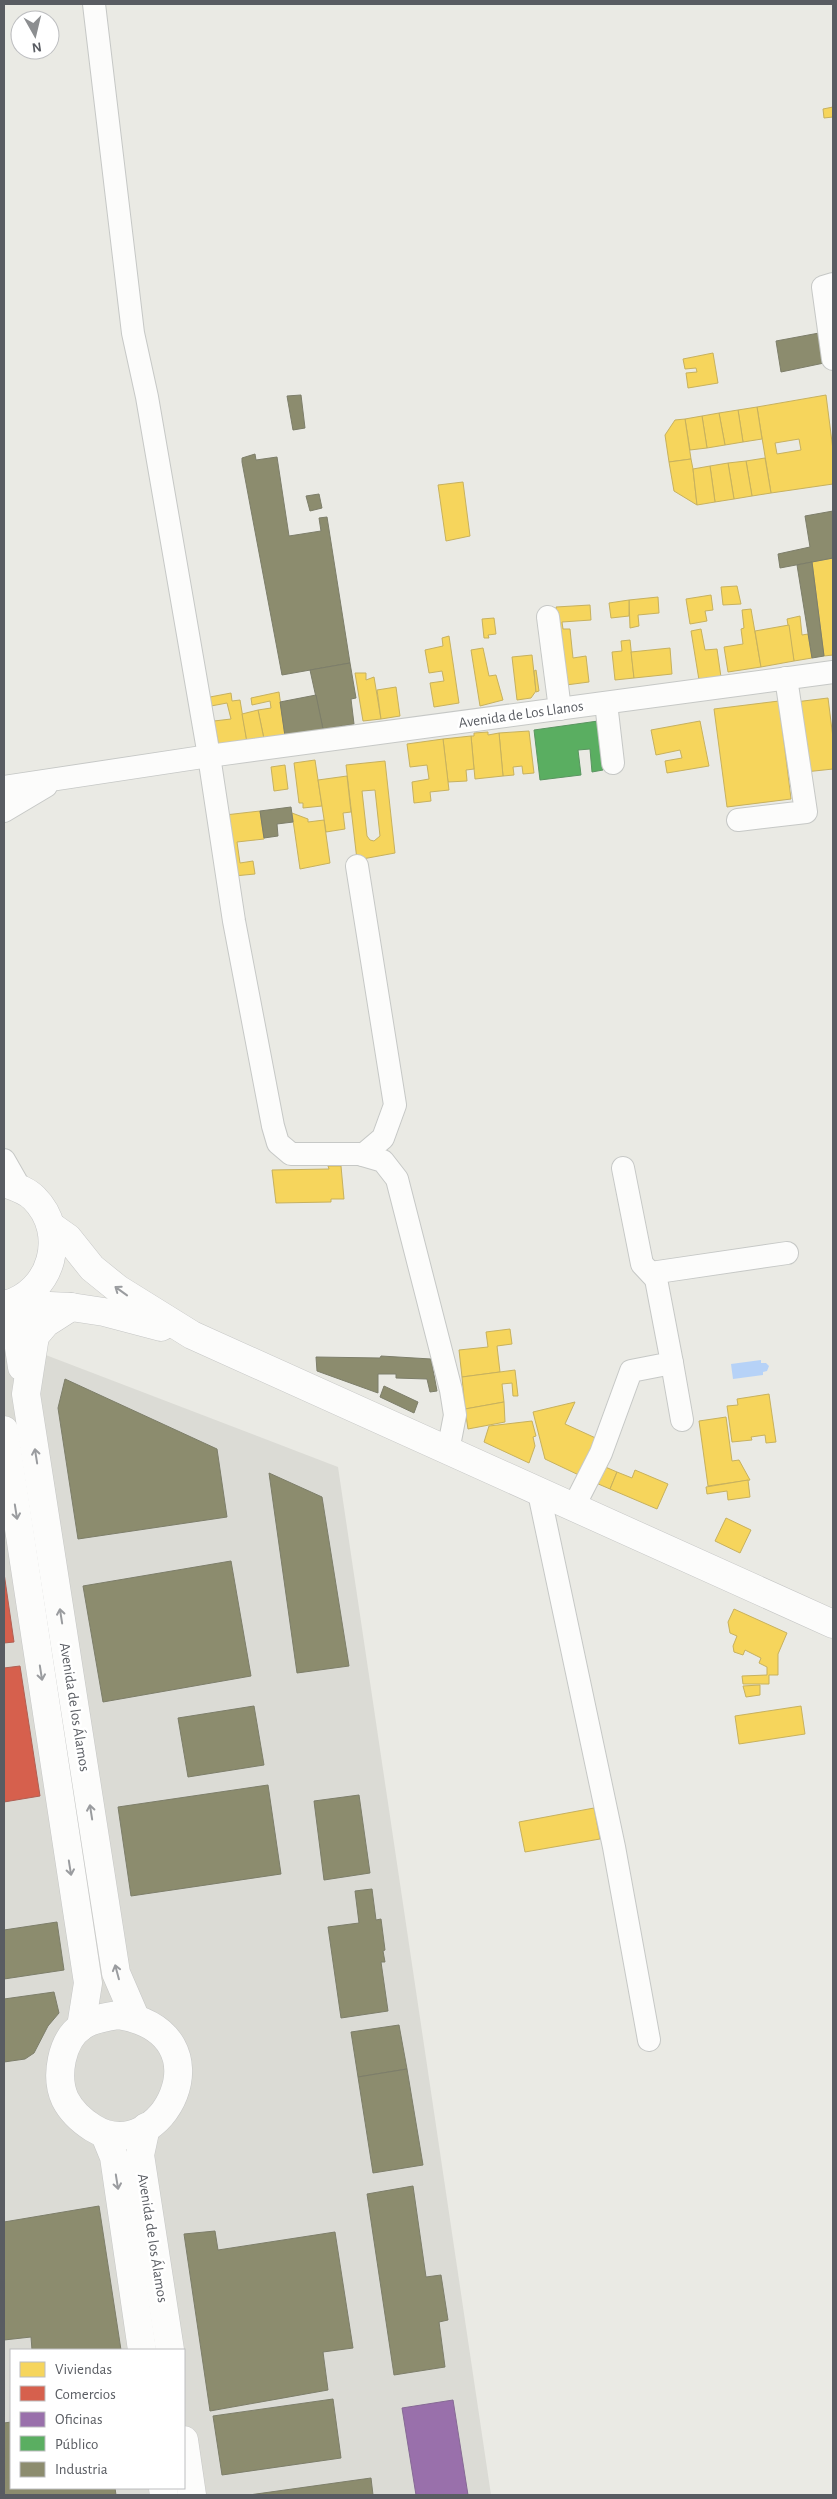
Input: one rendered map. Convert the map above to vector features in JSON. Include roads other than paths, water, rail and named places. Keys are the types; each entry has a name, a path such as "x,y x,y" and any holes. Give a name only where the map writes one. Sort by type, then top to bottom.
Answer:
{"street":[{"path":"94,4 121,254 133,333 147,397 209,756 234,921 273,1126 278,1143 291,1154 363,1155 382,1161 397,1178 451,1390 455,1415 448,1451"},
{"path":"828,286 833,359"},
{"path":"548,616 560,709"},
{"name":"Avenida de Los Llanos","path":"69,777 209,756 833,672"},
{"path":"738,820 806,812 786,678"},
{"path":"606,702 613,763"},
{"path":"4,787 69,777"},
{"path":"4,810 36,790 69,777"},
{"path":"357,866 395,1105 383,1138 363,1155"},
{"path":"4,1160 12,1186 34,1198 44,1211 51,1226 54,1242 49,1267 36,1288 14,1303"},
{"path":"623,1168 642,1264 656,1279 682,1420"},
{"path":"51,1226 68,1238 92,1268 118,1289 192,1335 833,1624"},
{"path":"651,1273 786,1253"},
{"path":"14,1303 71,1307 104,1312 192,1335"},
{"name":"Avenida de los Álamos","path":"14,1303 26,1394 116,1973 135,2017"},
{"name":"Avenida de los Álamos","path":"26,1394 35,1336 46,1323 71,1307"},
{"path":"573,1508 601,1453 631,1371 672,1363"},
{"name":"Avenida de los Álamos","path":"4,1430 88,1983 81,2027"},
{"path":"539,1492 614,1847 649,2040"},
{"path":"118,2014 135,2017 151,2023 168,2040 178,2064 178,2084 171,2103 164,2114 146,2127 125,2136 105,2135 87,2124 72,2110 64,2097 59,2077 60,2064 69,2042 81,2027 94,2020 118,2014"},
{"name":"Avenida de los Álamos","path":"146,2127 140,2155 170,2349"},
{"name":"Avenida de los Álamos","path":"105,2135 114,2157 142,2349"},
{"path":"185,2447 192,2495"}],"water":[{"path":"761,1360 761,1363 766,1363 769,1366 767,1371 763,1372 763,1375 733,1379 731,1364"}]}
